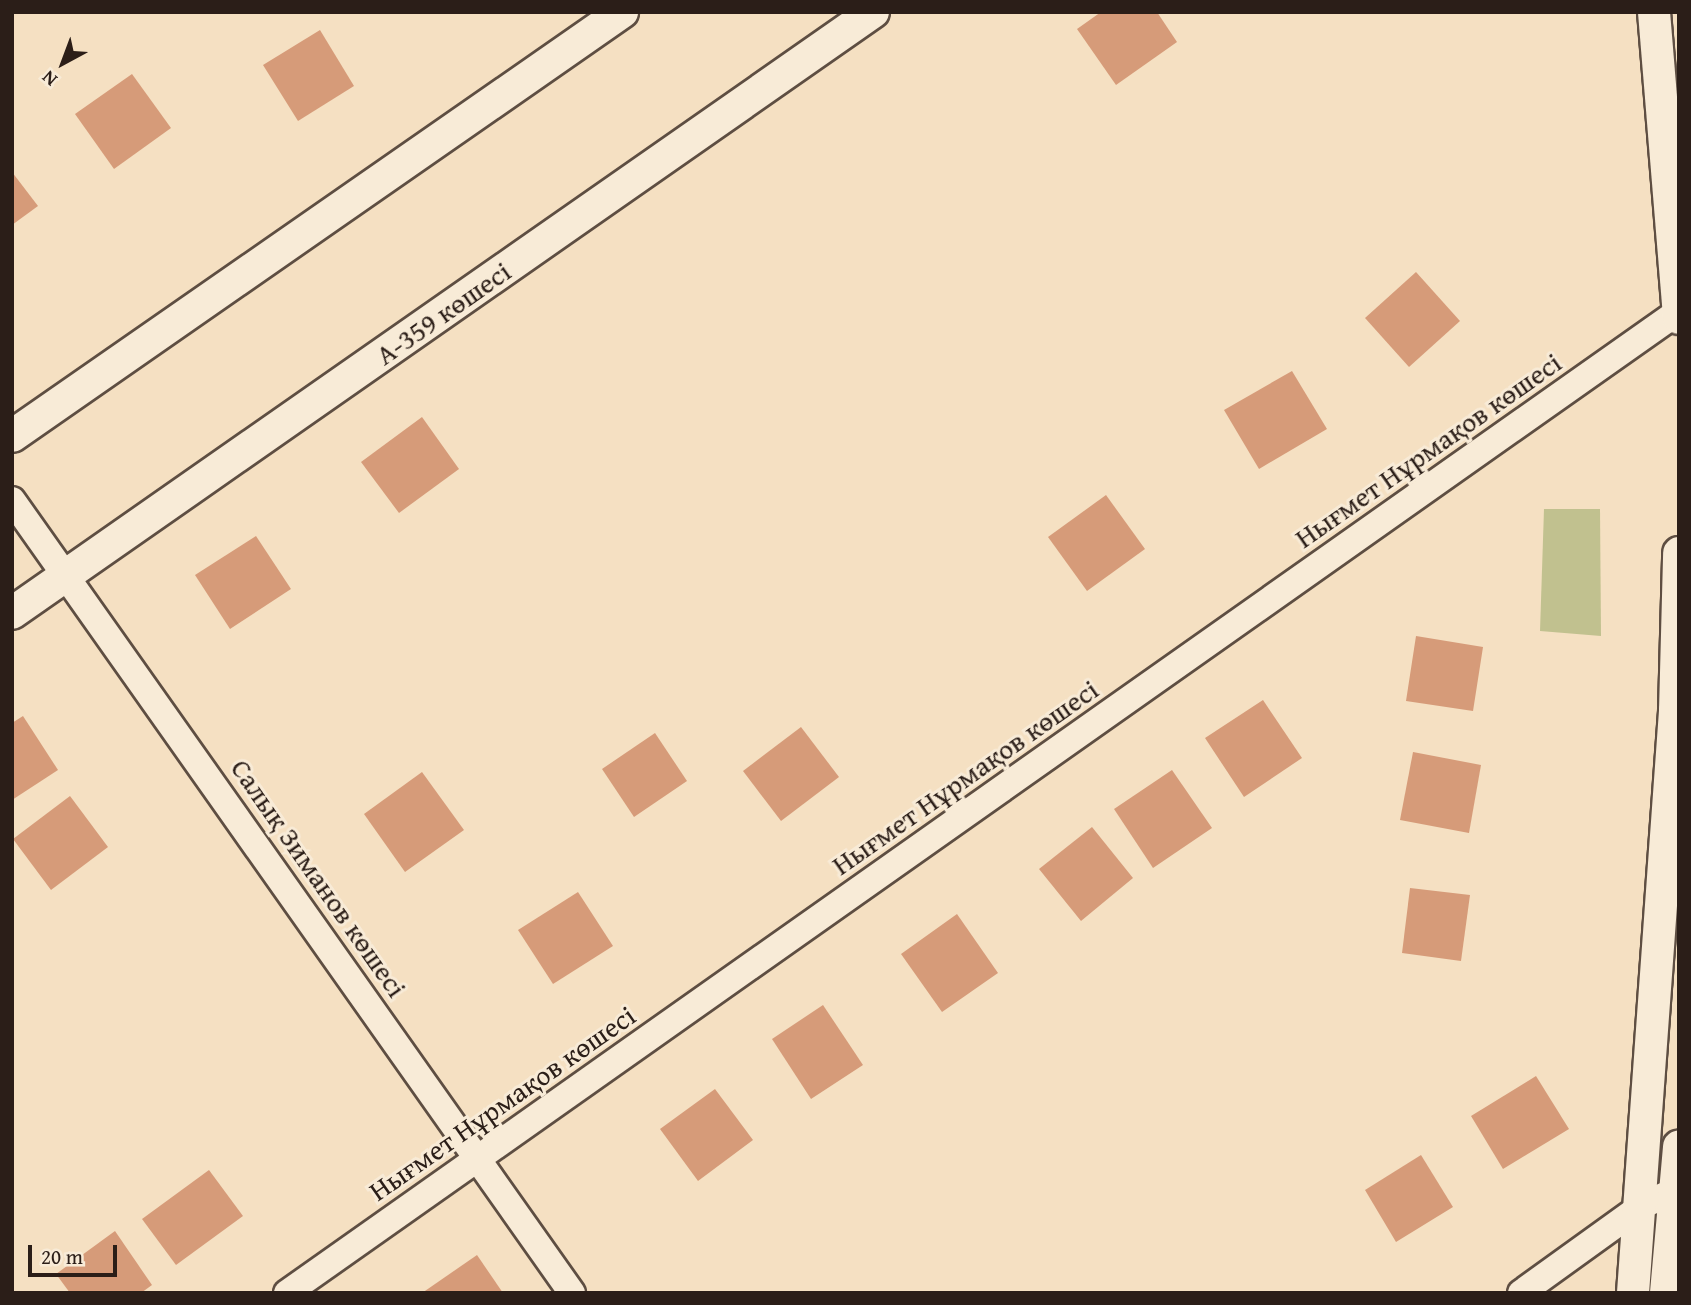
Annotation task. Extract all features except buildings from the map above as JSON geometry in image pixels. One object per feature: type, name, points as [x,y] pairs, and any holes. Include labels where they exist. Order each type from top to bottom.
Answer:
[{"type":"street","points":[[12,436],[622,12]]},
{"type":"street","name":"А-359 көшесі","points":[[12,613],[873,12]]},
{"type":"street","points":[[1654,12],[1679,318]]},
{"type":"street","name":"Нығмет Нұрмақов көшесі","points":[[287,1293],[1679,311]]},
{"type":"street","name":"Салық Зиманов көшесі","points":[[12,500],[69,574],[572,1293]]},
{"type":"street","points":[[1633,1293],[1643,1205],[1675,711],[1679,553]]},
{"type":"street","points":[[1666,1293],[1679,1147]]},
{"type":"street","points":[[1521,1293],[1643,1205],[1675,1191]]},
{"type":"green space","points":[[1544,509],[1600,509],[1601,636],[1540,631]]}]
